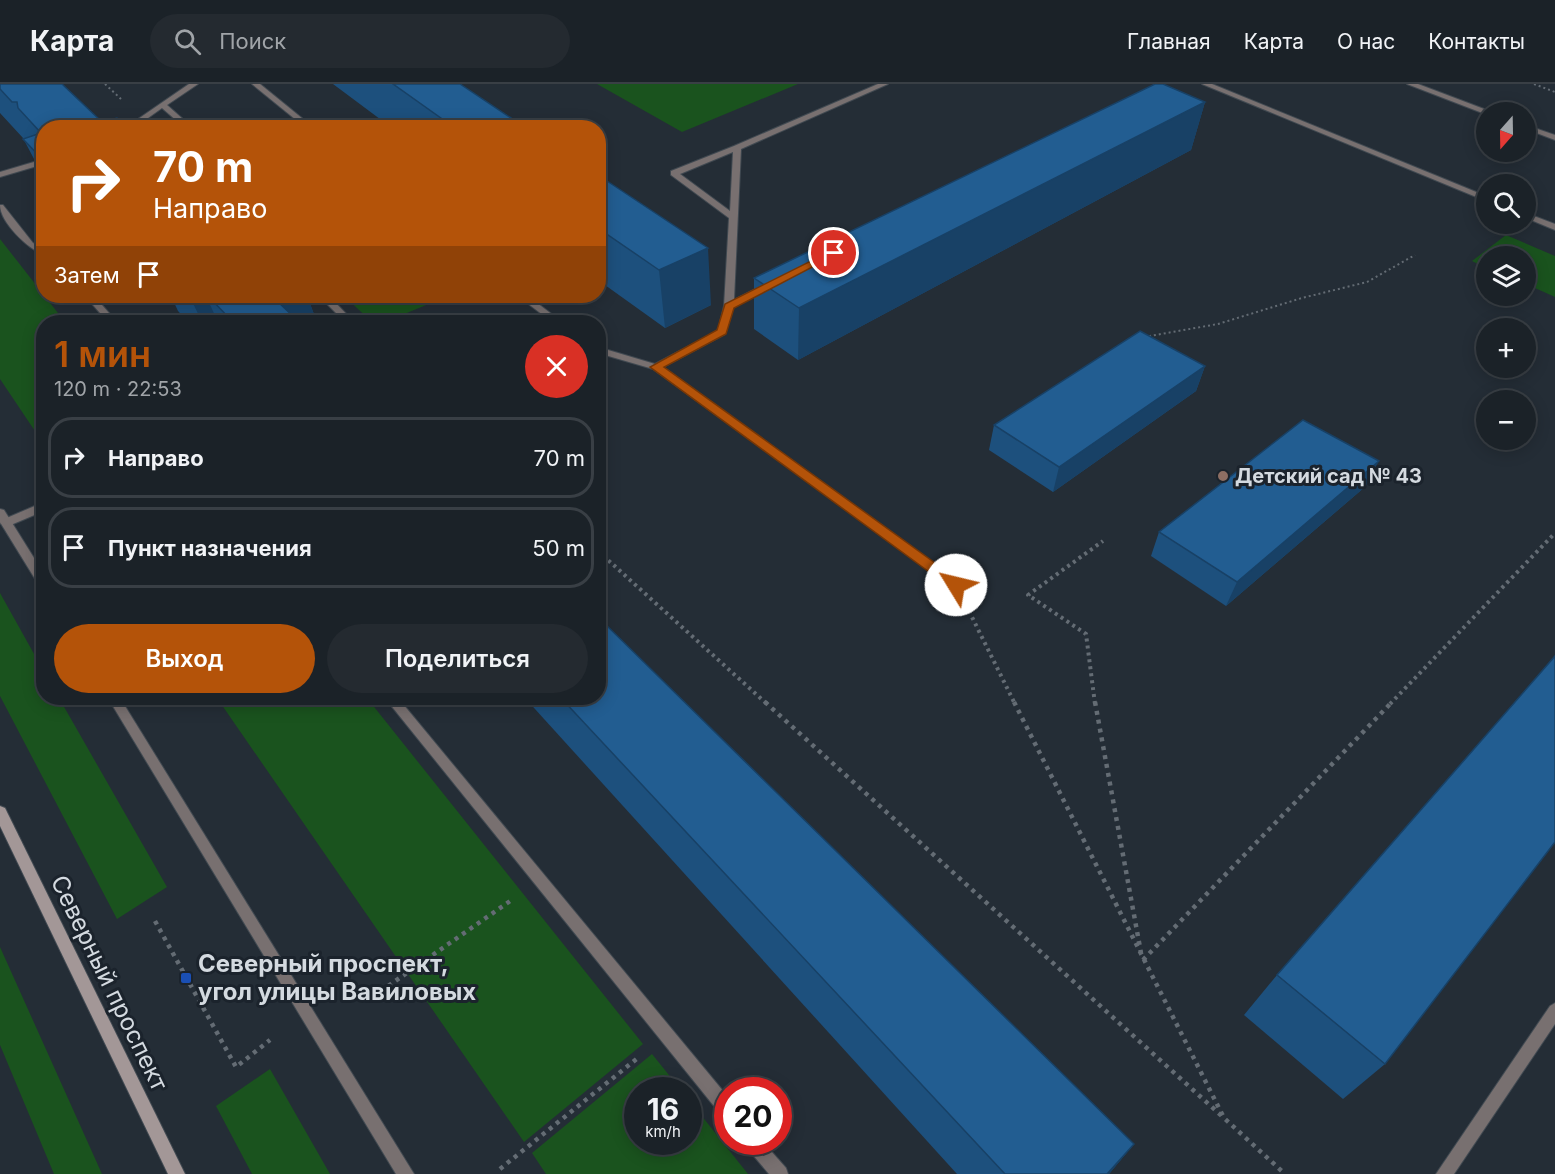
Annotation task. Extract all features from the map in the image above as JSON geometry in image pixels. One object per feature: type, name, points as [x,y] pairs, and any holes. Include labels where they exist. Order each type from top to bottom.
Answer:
[{"type":"main road","name":"Северный проспект","points":[[0,812],[177,1174]]},
{"type":"street","points":[[141,120],[194,84]]},
{"type":"street","points":[[256,84],[301,120]]},
{"type":"street","points":[[733,217],[674,173],[884,84]]},
{"type":"street","points":[[1206,84],[1476,195]]},
{"type":"street","points":[[1411,84],[1476,108]]},
{"type":"street","points":[[164,106],[181,120]]},
{"type":"street","points":[[1536,131],[1555,138]]},
{"type":"street","points":[[656,367],[722,332],[729,306],[737,148]]},
{"type":"street","points":[[0,175],[36,164]]},
{"type":"street","points":[[0,207],[30,245],[36,248]]},
{"type":"street","points":[[1536,219],[1555,227]]},
{"type":"street","points":[[729,306],[782,280]]},
{"type":"street","points":[[96,303],[107,315]]},
{"type":"street","points":[[331,303],[343,315]]},
{"type":"street","points":[[532,303],[548,315]]},
{"type":"street","points":[[606,352],[656,367],[956,585]]},
{"type":"street","points":[[36,508],[3,518],[36,571]]},
{"type":"street","points":[[118,705],[405,1174]]},
{"type":"street","points":[[396,705],[714,1093]]},
{"type":"street","points":[[1444,1174],[1555,1011]]},
{"type":"street","points":[[764,1155],[780,1174]]},
{"type":"path","points":[[1534,84],[1555,92]]},
{"type":"path","points":[[1138,338],[1218,324],[1302,298],[1367,282],[1414,255]]},
{"type":"path","points":[[1143,960],[1555,532]]},
{"type":"path","points":[[1103,541],[1028,595],[1086,634],[1091,681],[1143,960]]},
{"type":"path","points":[[606,557],[1285,1174]]},
{"type":"path","points":[[956,585],[1224,1118]]},
{"type":"path","points":[[381,991],[540,880]]},
{"type":"path","points":[[155,921],[236,1066],[270,1040]]},
{"type":"path","points":[[500,1169],[666,1035]]},
{"type":"green space","points":[[597,84],[798,84],[682,132]]},
{"type":"green space","points":[[1506,235],[1532,246],[1492,246]]},
{"type":"green space","points":[[0,239],[36,285],[36,303],[50,303],[60,315],[36,315],[36,433],[0,379]]},
{"type":"green space","points":[[1536,248],[1555,256],[1555,297],[1536,288]]},
{"type":"green space","points":[[352,303],[431,303],[402,315],[364,315]]},
{"type":"green space","points":[[0,593],[36,657],[36,705],[63,705],[167,887],[117,919],[0,696]]},
{"type":"green space","points":[[222,705],[373,705],[643,1044],[524,1142]]},
{"type":"green space","points":[[0,947],[102,1174],[54,1174],[0,1045]]},
{"type":"green space","points":[[652,1054],[671,1077],[624,1077]]},
{"type":"green space","points":[[270,1069],[330,1174],[252,1174],[216,1106]]},
{"type":"green space","points":[[624,1077],[624,1155],[702,1155],[702,1116],[714,1131],[714,1155],[733,1155],[748,1174],[546,1174],[532,1153]]},
{"type":"building","points":[[0,84],[62,84],[100,120],[36,120],[36,128],[18,108],[17,102],[12,102],[0,89]]},
{"type":"building","points":[[393,84],[460,84],[514,120],[444,120]]},
{"type":"building","points":[[1155,84],[1163,84],[1205,102],[799,308],[754,278]]},
{"type":"building","points":[[36,135],[36,153],[23,139]]},
{"type":"building","points":[[606,180],[708,248],[659,270],[606,234]]},
{"type":"building","points":[[215,303],[279,303],[292,315],[226,315]]},
{"type":"building","points":[[1140,331],[1205,366],[1059,467],[994,425]]},
{"type":"building","points":[[1303,420],[1379,461],[1237,582],[1159,532]]},
{"type":"building","points":[[606,625],[1134,1144],[1107,1174],[1005,1174],[568,705],[606,705]]},
{"type":"building","points":[[1555,656],[1555,842],[1385,1064],[1277,975]]},
{"type":"place","name":"Детский сад № 43","points":[[1223,476]]},
{"type":"place","name":"Северный проспект, угол улицы Вавиловых","points":[[186,978]]},
{"type":"route","points":[[834,253],[729,306],[722,332],[656,367],[956,585]]}]
